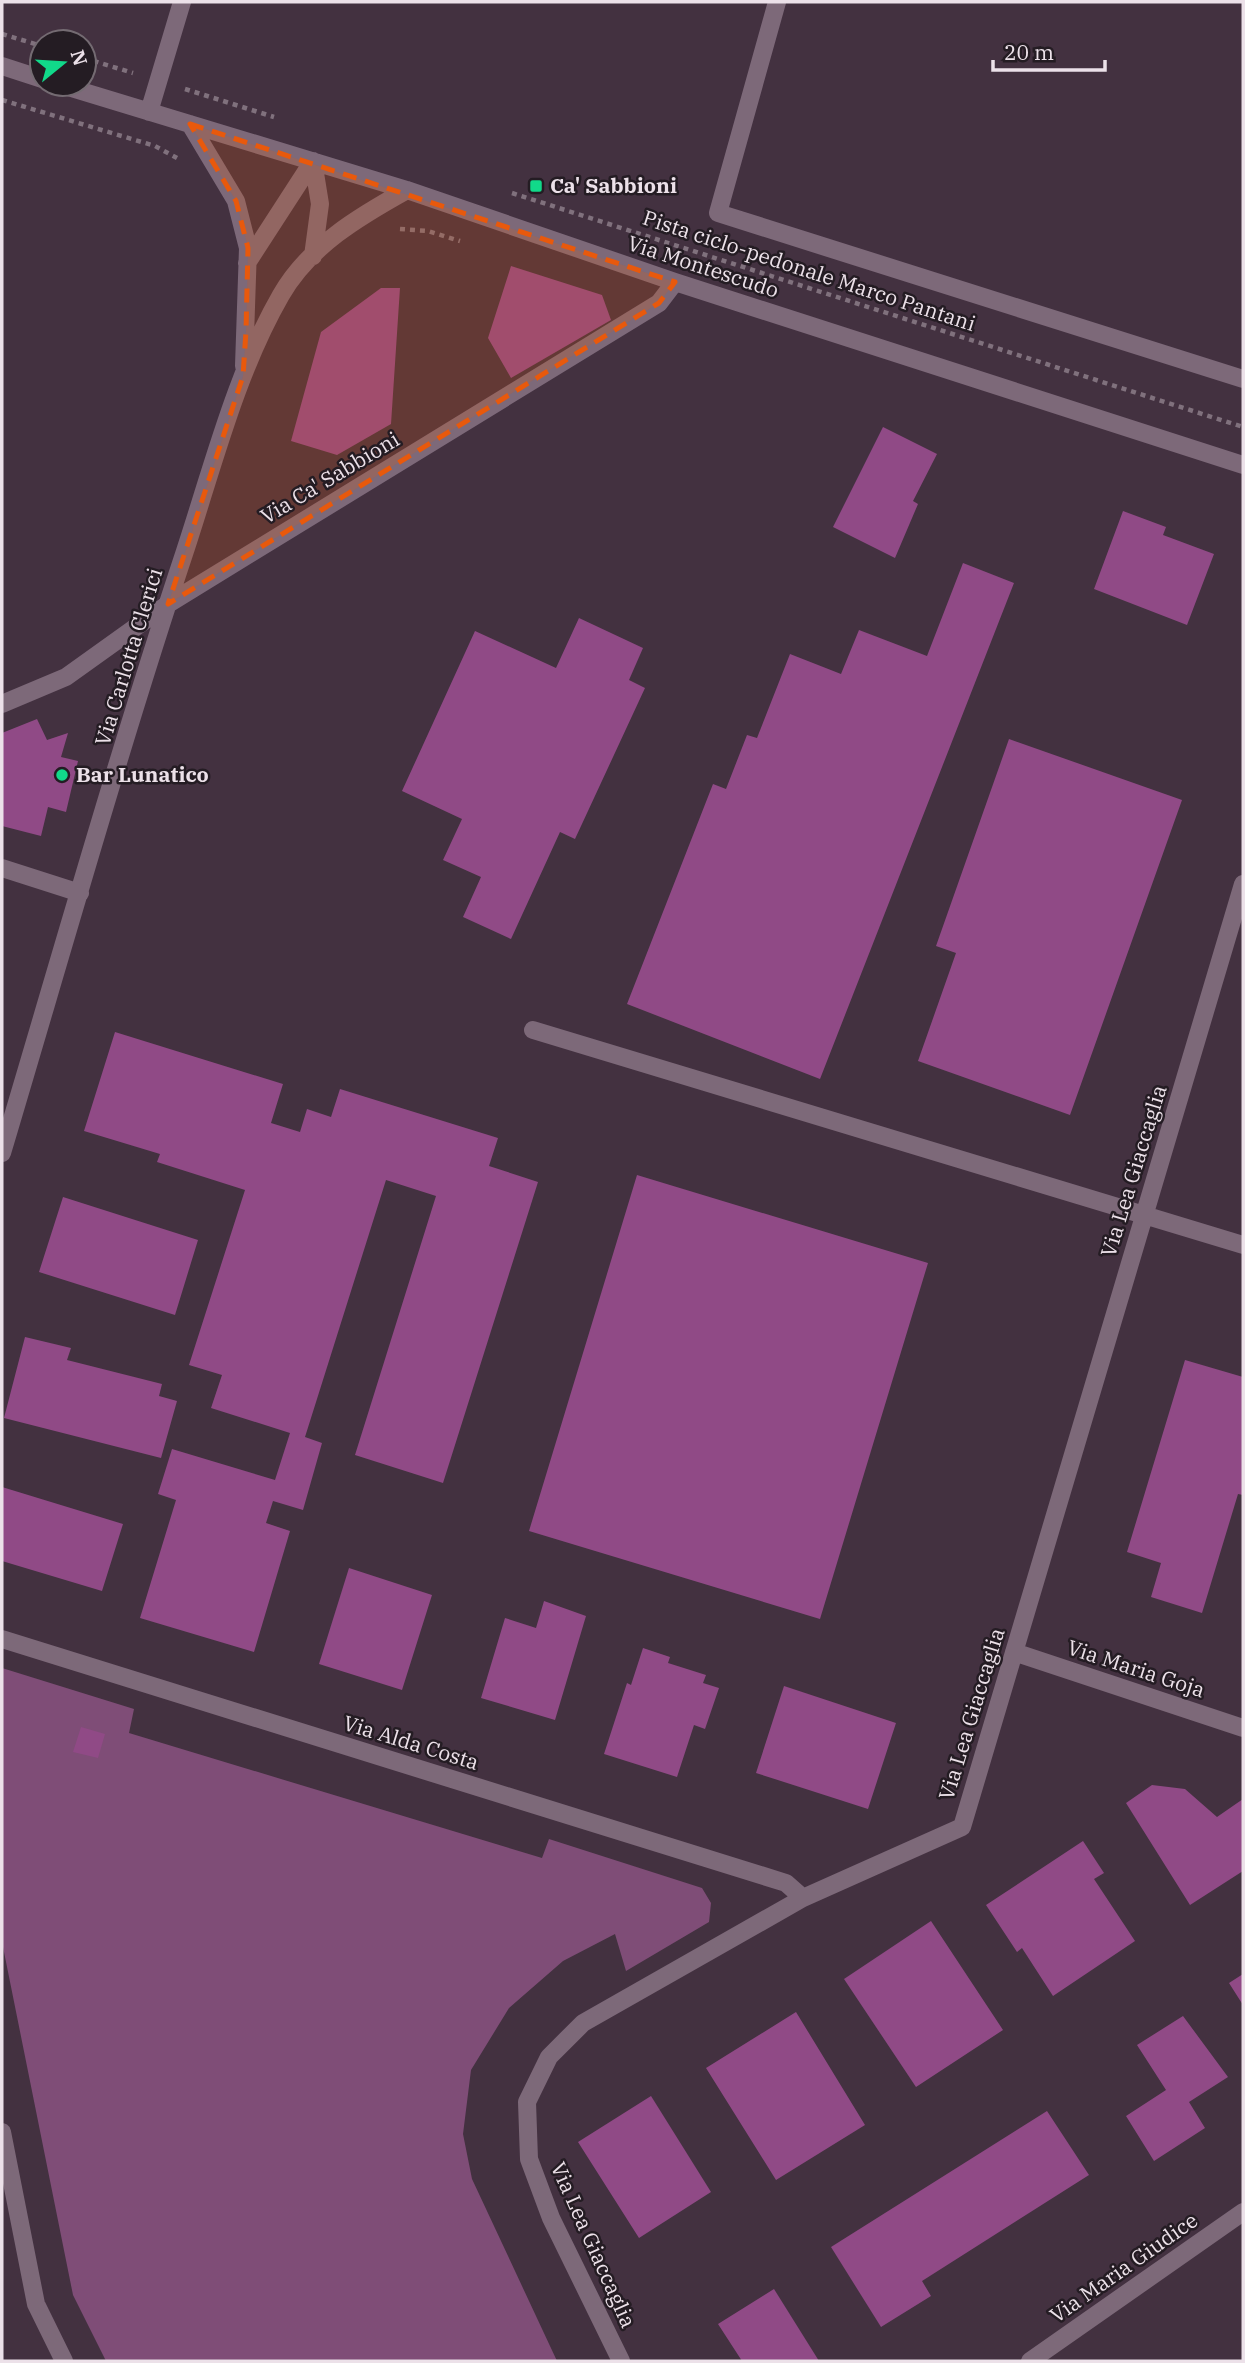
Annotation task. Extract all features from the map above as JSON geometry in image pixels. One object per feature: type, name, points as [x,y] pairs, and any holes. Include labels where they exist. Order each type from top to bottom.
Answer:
[{"type":"street","points":[[149,112],[182,2]]},
{"type":"street","points":[[778,2],[718,213],[1243,379]]},
{"type":"street","points":[[2,66],[28,74]]},
{"type":"street","name":"Via Montescudo","points":[[98,96],[407,190],[674,282],[1243,465]]},
{"type":"street","name":"Via Carlotta Clerici","points":[[190,124],[236,201],[248,248],[243,376]]},
{"type":"street","points":[[313,161],[320,204],[313,256]]},
{"type":"street","points":[[247,263],[313,161]]},
{"type":"street","name":"Via Carlotta Clerici","points":[[2,1153],[168,604],[243,376],[281,293],[313,256],[363,215],[407,190]]},
{"type":"street","name":"Via Ca' Sabbioni","points":[[2,704],[65,677],[168,604],[659,303],[674,282]]},
{"type":"street","points":[[2,868],[80,893]]},
{"type":"street","name":"Via Lea Giaccaglia","points":[[621,2361],[551,2218],[529,2159],[527,2102],[549,2057],[583,2023],[803,1898],[962,1826],[1243,884]]},
{"type":"street","points":[[533,1030],[1243,1245]]},
{"type":"street","name":"Via Alda Costa","points":[[2,1639],[786,1883],[803,1898]]},
{"type":"street","name":"Via Maria Goja","points":[[1014,1652],[1243,1727]]},
{"type":"street","points":[[2,2132],[36,2304],[64,2361]]},
{"type":"street","name":"Via Maria Giudice","points":[[1030,2361],[1243,2212]]},
{"type":"path","points":[[98,62],[278,118]]},
{"type":"path","points":[[2,100],[155,146],[187,164]]},
{"type":"path","name":"Pista ciclo-pedonale Marco Pantani","points":[[503,190],[1243,427]]},
{"type":"path","points":[[392,230],[428,231],[468,243]]},
{"type":"highlighted area","points":[[190,124],[675,282],[659,303],[168,604],[243,376],[246,331],[248,248],[236,201]]},
{"type":"shaded area","points":[[2,1668],[134,1709],[129,1733],[542,1858],[549,1839],[702,1888],[711,1903],[709,1922],[626,1971],[615,1934],[563,1961],[509,2008],[471,2070],[463,2134],[472,2179],[557,2361],[106,2361],[73,2295],[2,1942]]},
{"type":"building","points":[[511,266],[602,295],[611,320],[511,378],[488,338]]},
{"type":"building","points":[[381,288],[400,288],[391,424],[337,455],[291,441],[321,332]]},
{"type":"building","points":[[883,427],[937,454],[913,501],[918,504],[895,558],[833,527]]},
{"type":"building","points":[[1123,511],[1166,527],[1163,535],[1214,554],[1187,625],[1094,589]]},
{"type":"building","points":[[963,563],[1014,583],[820,1079],[627,1004],[713,784],[726,789],[747,735],[757,738],[790,654],[841,674],[859,630],[927,656]]},
{"type":"building","points":[[579,618],[643,648],[629,680],[645,688],[575,839],[560,832],[511,939],[463,917],[481,877],[443,860],[462,819],[402,791],[475,631],[556,668]]},
{"type":"building","points":[[37,719],[47,740],[68,733],[61,757],[78,761],[66,812],[48,807],[41,836],[2,826],[2,733]]},
{"type":"building","points":[[1009,739],[1182,800],[1070,1115],[918,1061],[956,953],[936,946]]},
{"type":"building","points":[[115,1032],[283,1084],[271,1123],[300,1132],[307,1109],[331,1117],[340,1089],[498,1138],[489,1166],[538,1182],[443,1483],[355,1455],[436,1196],[386,1180],[305,1437],[322,1443],[303,1510],[273,1501],[266,1523],[290,1531],[254,1652],[140,1618],[176,1500],[158,1494],[172,1449],[275,1480],[290,1433],[211,1408],[222,1375],[189,1365],[245,1190],[157,1162],[160,1154],[84,1131]]},
{"type":"building","points":[[637,1175],[928,1263],[820,1619],[529,1531]]},
{"type":"building","points":[[63,1197],[198,1240],[175,1315],[39,1272]]},
{"type":"building","points":[[25,1337],[71,1348],[67,1360],[162,1384],[159,1396],[177,1401],[161,1458],[4,1418]]},
{"type":"building","points":[[1185,1360],[1243,1377],[1243,1495],[1238,1494],[1202,1613],[1151,1597],[1161,1563],[1127,1552]]},
{"type":"building","points":[[2,1487],[123,1524],[102,1591],[2,1561]]},
{"type":"building","points":[[349,1568],[432,1595],[402,1690],[319,1664]]},
{"type":"building","points":[[544,1601],[586,1616],[555,1720],[481,1698],[505,1618],[536,1628]]},
{"type":"building","points":[[643,1648],[670,1657],[668,1663],[706,1675],[703,1683],[719,1688],[705,1729],[694,1725],[677,1777],[604,1754],[627,1683],[631,1685]]},
{"type":"building","points":[[784,1686],[896,1723],[868,1809],[756,1773]]},
{"type":"building","points":[[81,1727],[105,1734],[98,1758],[73,1752]]},
{"type":"building","points":[[1152,1785],[1185,1789],[1217,1817],[1243,1799],[1243,1871],[1190,1905],[1126,1803]]},
{"type":"building","points":[[1083,1841],[1104,1873],[1094,1879],[1135,1941],[1053,1996],[1022,1948],[1017,1952],[986,1905]]},
{"type":"building","points":[[931,1921],[1003,2030],[916,2087],[844,1979]]},
{"type":"building","points":[[1243,1974],[1243,2005],[1229,1983]]},
{"type":"building","points":[[796,2012],[865,2125],[776,2180],[706,2068]]},
{"type":"building","points":[[1183,2016],[1228,2077],[1189,2102],[1205,2128],[1154,2161],[1126,2116],[1166,2090],[1137,2045]]},
{"type":"building","points":[[651,2096],[711,2192],[639,2238],[578,2142]]},
{"type":"building","points":[[1047,2111],[1089,2175],[922,2281],[931,2296],[881,2327],[831,2247]]},
{"type":"building","points":[[774,2289],[819,2361],[742,2361],[718,2324]]},
{"type":"place","name":"Ca' Sabbioni","points":[[536,186]]},
{"type":"place","name":"Bar Lunatico","points":[[62,775]]}]
